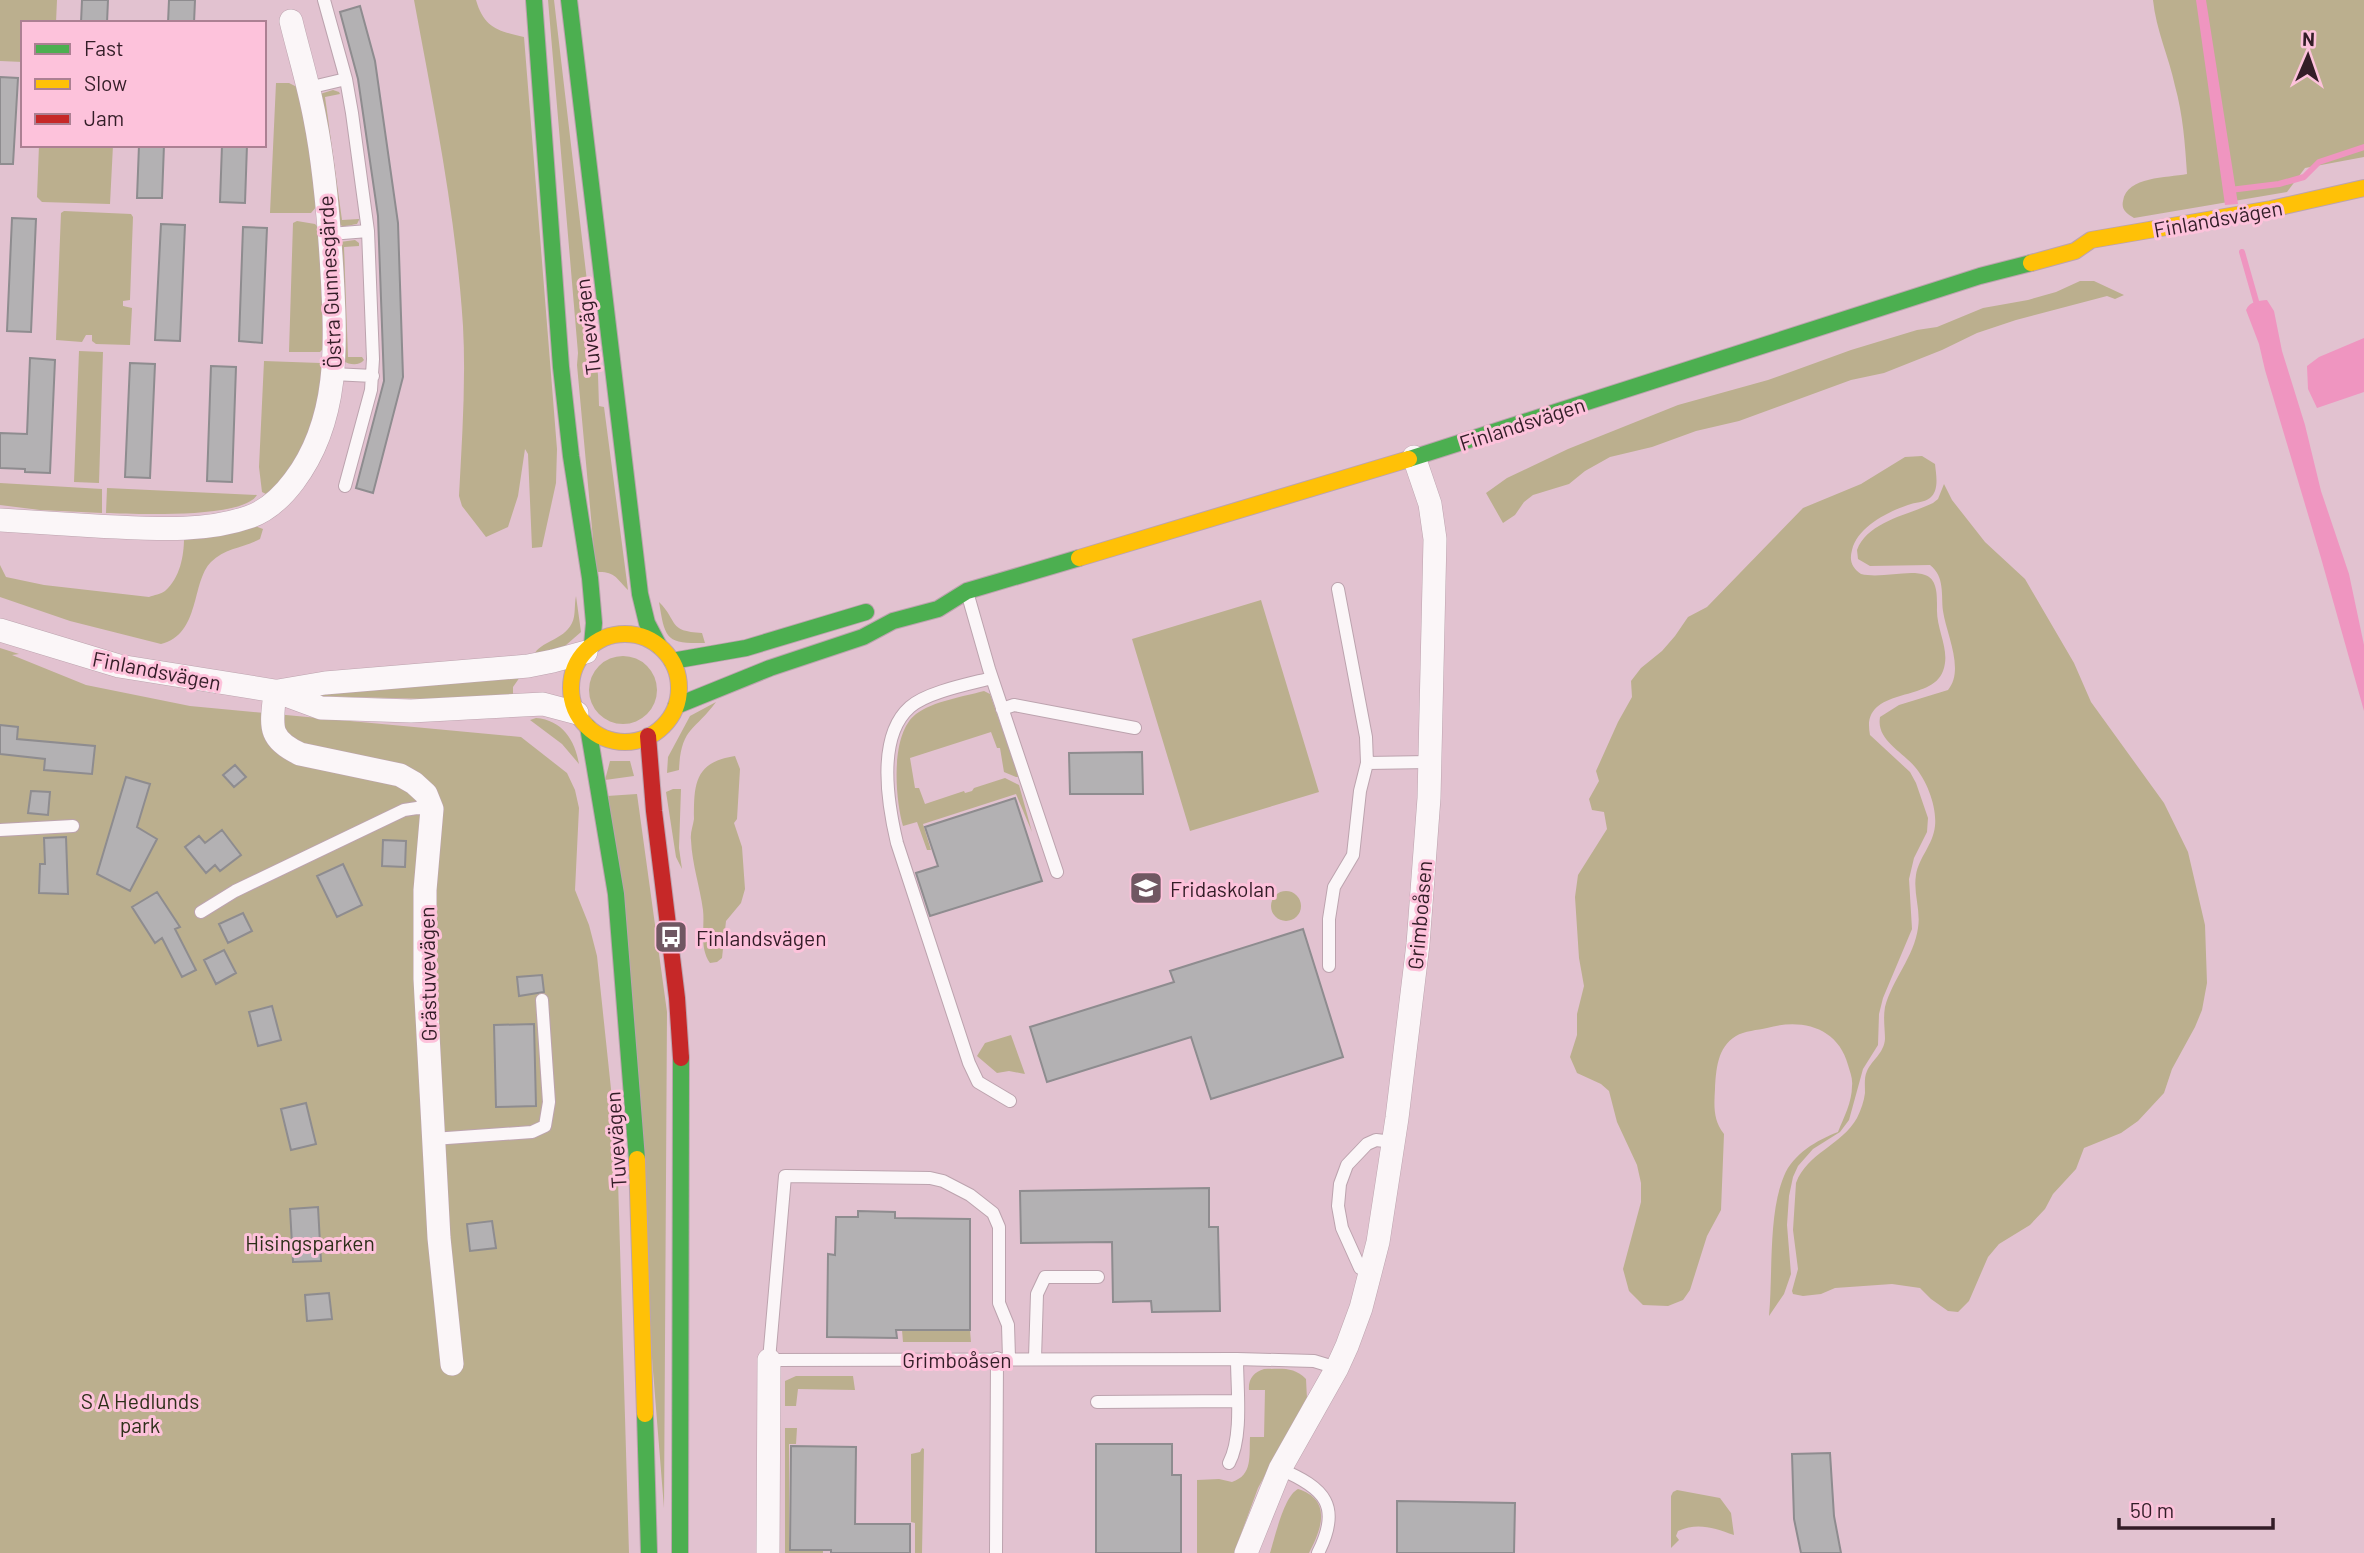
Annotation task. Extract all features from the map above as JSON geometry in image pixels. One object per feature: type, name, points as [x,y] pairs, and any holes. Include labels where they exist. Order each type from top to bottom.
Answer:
[{"type":"main road","name":"Tuvevägen","points":[[534,0],[561,367],[594,623],[589,648],[574,670],[571,692],[582,720],[616,894],[633,1086],[640,1205],[649,1553]]},
{"type":"main road","name":"Tuvevägen","points":[[569,0],[640,594],[647,623],[659,646],[671,661],[679,685],[676,706]]},
{"type":"main road","name":"Finlandsvägen","points":[[932,592],[967,591],[1413,457],[1980,276],[2075,251],[2091,240],[2271,209],[2364,188]]},
{"type":"main road","name":"Finlandsvägen","points":[[2075,251],[2094,254],[2176,241],[2364,203]]},
{"type":"main road","name":"Finlandsvägen","points":[[676,706],[769,668],[863,637],[893,621],[939,609],[967,591]]},
{"type":"main road","points":[[671,661],[715,656],[788,637],[879,608]]},
{"type":"main road","points":[[589,648],[610,636],[631,635],[659,646]]},
{"type":"main road","points":[[582,720],[601,736],[616,741],[633,741],[648,736],[668,721],[676,706]]},
{"type":"main road","points":[[648,736],[681,1035],[680,1553]]},
{"type":"street","name":"Östra Gunnesgärde","points":[[0,520],[144,528],[204,526],[248,518],[263,511],[275,502],[303,468],[315,447],[331,397],[334,317],[330,234],[316,122],[291,21]]},
{"type":"street","name":"Grimboåsen","points":[[1246,1553],[1269,1490],[1337,1368],[1361,1308],[1378,1242],[1418,944],[1429,762],[1435,538],[1432,512],[1413,457]]},
{"type":"street","name":"Finlandsvägen","points":[[0,630],[119,666],[275,691],[321,708],[411,711],[543,704],[582,720]]},
{"type":"street","name":"Finlandsvägen","points":[[275,691],[325,682],[528,666],[589,648]]},
{"type":"street","points":[[275,691],[272,731],[285,747],[300,754],[400,775],[426,794],[432,809]]},
{"type":"street","name":"Grästuvevägen","points":[[432,809],[425,890],[425,979],[439,1238],[452,1364]]},
{"type":"street","points":[[768,1553],[769,1360]]},
{"type":"lane","points":[[324,0],[352,113],[368,231],[373,376],[345,486]]},
{"type":"lane","points":[[308,88],[345,79]]},
{"type":"lane","points":[[330,234],[368,231]]},
{"type":"lane","points":[[333,374],[373,376]]},
{"type":"lane","points":[[1329,966],[1329,919],[1334,887],[1353,855],[1360,790],[1367,763],[1366,737],[1338,589]]},
{"type":"lane","points":[[967,591],[992,678],[1057,872]]},
{"type":"lane","points":[[992,678],[927,698],[910,707],[900,719],[893,735],[888,757],[887,783],[889,811],[897,844],[970,1063],[978,1082],[1010,1101]]},
{"type":"lane","points":[[1002,709],[1014,705],[1135,727]]},
{"type":"lane","points":[[1367,763],[1429,762]]},
{"type":"lane","points":[[201,912],[235,891],[404,810],[417,807],[432,809]]},
{"type":"lane","points":[[0,830],[73,826]]},
{"type":"lane","points":[[433,1139],[532,1132],[545,1126],[549,1102],[542,1000]]},
{"type":"lane","points":[[1371,1272],[1360,1268],[1342,1228],[1338,1206],[1340,1184],[1347,1165],[1367,1144],[1376,1140],[1393,1142]]},
{"type":"lane","points":[[769,1360],[785,1176],[930,1178],[943,1181],[971,1195],[993,1213],[999,1227],[999,1303],[1008,1325],[1003,1358],[996,1553]]},
{"type":"lane","points":[[1035,1358],[1037,1294],[1045,1277],[1098,1277]]},
{"type":"lane","points":[[1229,1463],[1235,1446],[1237,1359]]},
{"type":"lane","name":"Grimboåsen","points":[[769,1360],[1237,1359],[1314,1361],[1337,1368]]},
{"type":"lane","points":[[1097,1402],[1238,1401]]},
{"type":"lane","points":[[1280,1469],[1308,1483],[1326,1501],[1329,1528],[1318,1553]]},
{"type":"green space","points":[[0,0],[57,0],[56,21],[21,21],[21,62],[0,61]]},
{"type":"green space","points":[[414,0],[476,0],[483,17],[493,27],[524,37],[557,449],[556,483],[542,547],[532,548],[528,454],[525,449],[518,496],[508,527],[486,537],[462,506],[459,496],[464,368],[460,285],[443,162]]},
{"type":"green space","points":[[548,0],[554,0],[598,375],[599,406],[604,407],[628,590],[611,574],[596,572]]},
{"type":"green space","points":[[2153,0],[2364,0],[2364,157],[2305,168],[2287,192],[2134,218],[2129,215],[2124,209],[2123,201],[2132,187],[2149,180],[2187,174],[2180,108]]},
{"type":"green space","points":[[276,83],[289,83],[299,88],[310,143],[317,206],[311,213],[270,213]]},
{"type":"green space","points":[[333,90],[340,94],[325,97],[342,220],[359,219],[357,224],[347,226],[338,224],[320,94]]},
{"type":"green space","points":[[39,147],[113,147],[110,204],[42,202],[37,197]]},
{"type":"green space","points":[[61,213],[131,214],[133,217],[130,300],[123,301],[123,306],[132,308],[130,345],[96,344],[92,341],[92,335],[86,335],[82,342],[56,340]]},
{"type":"green space","points":[[297,221],[315,224],[319,228],[324,348],[320,352],[289,352],[293,223]]},
{"type":"green space","points":[[355,240],[359,246],[344,247],[348,357],[362,357],[364,360],[354,364],[343,361],[340,242]]},
{"type":"green space","points":[[2080,281],[2094,281],[2124,295],[2115,299],[2107,296],[2016,320],[1977,333],[1884,373],[1851,380],[1739,421],[1610,457],[1569,484],[1533,495],[1515,515],[1503,523],[1486,493],[1507,478],[1568,449],[1678,405],[1768,380],[1917,330],[1937,327],[1983,308],[2056,292]]},
{"type":"green space","points":[[79,351],[103,352],[99,483],[74,482]]},
{"type":"green space","points":[[264,361],[320,363],[324,368],[310,435],[290,473],[266,494],[262,492],[259,467]]},
{"type":"green space","points":[[1922,456],[1935,464],[1936,485],[1932,496],[1875,521],[1855,541],[1851,558],[1853,567],[1861,574],[1918,573],[1932,580],[1936,589],[1937,616],[1945,655],[1943,671],[1936,681],[1925,688],[1886,701],[1876,709],[1870,719],[1870,735],[1910,772],[1928,818],[1927,832],[1914,858],[1909,879],[1912,929],[1883,998],[1879,1014],[1878,1045],[1863,1069],[1849,1120],[1840,1132],[1813,1149],[1798,1166],[1793,1177],[1787,1225],[1791,1274],[1784,1294],[1769,1316],[1773,1226],[1784,1176],[1793,1161],[1806,1149],[1838,1132],[1849,1104],[1852,1081],[1843,1052],[1827,1034],[1816,1028],[1780,1025],[1743,1033],[1725,1046],[1719,1060],[1715,1095],[1716,1118],[1724,1134],[1721,1210],[1707,1236],[1690,1290],[1683,1300],[1668,1306],[1643,1305],[1629,1291],[1623,1269],[1641,1202],[1637,1165],[1617,1122],[1609,1091],[1601,1084],[1577,1073],[1570,1057],[1577,1035],[1577,1014],[1584,986],[1579,958],[1575,897],[1578,875],[1607,829],[1604,812],[1592,810],[1589,799],[1599,781],[1596,771],[1632,697],[1631,681],[1641,668],[1662,651],[1688,617],[1707,607],[1803,508],[1861,484],[1905,457]]},
{"type":"green space","points":[[0,483],[102,489],[102,513],[0,505]]},
{"type":"green space","points":[[1944,484],[1952,500],[1985,542],[2025,579],[2074,663],[2091,702],[2164,803],[2188,852],[2205,925],[2207,983],[2202,1010],[2172,1069],[2164,1093],[2138,1121],[2121,1133],[2084,1148],[2076,1169],[2053,1194],[2045,1209],[2030,1225],[1999,1244],[1988,1257],[1969,1301],[1958,1312],[1948,1311],[1920,1288],[1892,1284],[1835,1288],[1821,1294],[1803,1296],[1793,1294],[1792,1291],[1798,1269],[1793,1230],[1796,1183],[1808,1164],[1851,1127],[1860,1112],[1865,1096],[1866,1073],[1884,1044],[1885,1007],[1916,939],[1919,921],[1916,875],[1935,826],[1933,803],[1923,779],[1910,761],[1886,739],[1880,725],[1880,717],[1899,705],[1948,690],[1955,672],[1941,586],[1935,570],[1930,565],[1870,566],[1858,559],[1857,550],[1870,532],[1890,520],[1933,503],[1938,499]]},
{"type":"green space","points":[[107,488],[257,495],[247,503],[210,512],[106,513]]},
{"type":"green space","points":[[255,526],[263,529],[260,539],[228,551],[211,562],[200,582],[194,607],[183,630],[161,644],[70,621],[0,597],[0,565],[6,577],[44,585],[149,597],[165,591],[174,580],[182,559],[184,538]]},
{"type":"green space","points":[[576,596],[581,632],[558,652],[534,655],[537,650],[568,629],[574,617]]},
{"type":"green space","points":[[1261,600],[1319,792],[1190,831],[1132,639]]},
{"type":"green space","points":[[659,602],[678,628],[702,633],[705,643],[682,642],[670,637],[663,624]]},
{"type":"green space","name":"Hisingsparken","points":[[0,648],[86,685],[190,706],[521,737],[567,773],[579,808],[575,890],[589,925],[597,956],[617,1146],[629,1553],[0,1553]]},
{"type":"green space","points":[[616,656],[630,656],[642,661],[652,671],[657,690],[652,709],[642,719],[630,724],[616,724],[604,719],[594,709],[589,697],[589,683],[594,671],[604,661]]},
{"type":"green space","points":[[520,677],[513,687],[513,694],[429,699],[314,696],[314,694]]},
{"type":"green space","points":[[984,691],[990,694],[1019,777],[1004,772],[1000,748],[997,748],[991,732],[910,758],[915,788],[919,788],[925,804],[964,791],[972,791],[1005,778],[1019,785],[1032,832],[1016,794],[923,824],[931,850],[927,850],[917,822],[903,826],[900,814],[897,767],[902,736],[908,723],[923,710],[948,700]]},
{"type":"green space","points":[[716,702],[686,737],[679,770],[667,773],[668,757],[690,716]]},
{"type":"green space","points":[[536,718],[553,723],[566,733],[579,764],[562,744],[530,720]]},
{"type":"green space","points":[[735,756],[740,769],[737,819],[734,823],[742,847],[745,889],[741,903],[726,921],[722,958],[710,963],[705,951],[703,910],[692,849],[696,786],[699,777],[711,764]]},
{"type":"green space","points":[[610,761],[630,761],[634,776],[605,780]]},
{"type":"green space","points":[[681,789],[679,848],[682,869],[676,857],[666,792]]},
{"type":"green space","points":[[637,794],[667,1012],[664,1508],[607,796]]},
{"type":"green space","points":[[1286,891],[1292,892],[1300,900],[1300,912],[1292,920],[1286,921],[1280,920],[1272,912],[1271,906],[1272,900],[1280,892]]},
{"type":"green space","points":[[1011,1035],[1025,1074],[1009,1071],[997,1073],[977,1056],[985,1043]]},
{"type":"green space","points":[[902,1330],[970,1330],[971,1342],[903,1342]]},
{"type":"green space","points":[[1264,1369],[1297,1372],[1306,1379],[1307,1399],[1258,1488],[1234,1553],[1197,1553],[1197,1480],[1219,1479],[1232,1482],[1244,1475],[1249,1458],[1250,1437],[1264,1437],[1265,1390],[1249,1390],[1251,1379]]},
{"type":"green space","points":[[796,1376],[853,1376],[855,1390],[798,1389],[796,1406],[785,1406],[785,1381]]},
{"type":"green space","points":[[785,1428],[797,1428],[796,1444],[789,1444],[789,1551],[823,1553],[785,1553]]},
{"type":"green space","points":[[922,1448],[922,1553],[915,1553],[915,1523],[911,1522],[911,1454],[920,1452]]},
{"type":"green space","points":[[1298,1489],[1316,1500],[1320,1508],[1317,1535],[1309,1553],[1270,1553],[1284,1508]]},
{"type":"green space","points":[[1677,1490],[1720,1498],[1731,1513],[1734,1535],[1699,1526],[1685,1528],[1678,1531],[1676,1536],[1679,1540],[1671,1548],[1671,1496]]},
{"type":"shaded area","points":[[2196,0],[2206,0],[2238,204],[2225,205]]},
{"type":"shaded area","points":[[2267,300],[2274,311],[2282,351],[2305,425],[2321,491],[2349,574],[2364,645],[2364,711],[2259,344],[2246,310],[2252,303]]},
{"type":"shaded area","points":[[2364,338],[2364,392],[2317,408],[2308,389],[2307,366],[2319,357]]},
{"type":"building","points":[[82,0],[108,0],[107,21],[81,21]]},
{"type":"building","points":[[169,0],[195,0],[194,21],[168,21]]},
{"type":"building","points":[[360,6],[375,61],[398,223],[403,377],[373,493],[356,488],[384,381],[378,216],[358,79],[340,12]]},
{"type":"building","points":[[0,77],[18,78],[13,164],[0,164]]},
{"type":"building","points":[[139,147],[164,147],[162,198],[137,198]]},
{"type":"building","points":[[222,147],[247,147],[245,203],[220,202]]},
{"type":"building","points":[[12,218],[36,219],[31,332],[7,331]]},
{"type":"building","points":[[161,224],[185,225],[180,341],[155,340]]},
{"type":"building","points":[[243,227],[267,228],[262,343],[239,341]]},
{"type":"building","points":[[30,358],[55,360],[50,473],[0,468],[0,433],[27,434]]},
{"type":"building","points":[[130,363],[155,364],[150,478],[125,477]]},
{"type":"building","points":[[211,366],[236,367],[232,482],[207,481]]},
{"type":"building","points":[[0,725],[18,727],[17,739],[95,746],[92,774],[44,770],[45,759],[0,754]]},
{"type":"building","points":[[1142,752],[1143,794],[1070,794],[1069,753]]},
{"type":"building","points":[[235,765],[246,777],[234,787],[223,775]]},
{"type":"building","points":[[126,777],[150,784],[137,827],[157,839],[130,891],[97,874]]},
{"type":"building","points":[[31,791],[50,792],[48,815],[28,813]]},
{"type":"building","points":[[1015,798],[1042,881],[930,916],[916,873],[938,866],[925,827]]},
{"type":"building","points":[[222,830],[241,855],[220,871],[215,865],[206,873],[185,847],[199,836],[205,843]]},
{"type":"building","points":[[66,837],[68,894],[39,893],[40,864],[45,864],[44,838]]},
{"type":"building","points":[[383,840],[406,841],[405,867],[382,866]]},
{"type":"building","points":[[343,864],[362,905],[337,917],[317,876]]},
{"type":"building","points":[[157,892],[180,927],[175,929],[196,970],[182,977],[162,938],[155,943],[132,907]]},
{"type":"building","points":[[243,913],[252,931],[228,943],[219,924]]},
{"type":"building","points":[[1303,929],[1343,1057],[1211,1099],[1191,1037],[1047,1082],[1030,1027],[1174,982],[1170,971]]},
{"type":"building","points":[[224,950],[236,973],[216,984],[204,960]]},
{"type":"building","points":[[542,975],[544,992],[519,996],[517,977]]},
{"type":"building","points":[[272,1006],[281,1040],[258,1046],[249,1012]]},
{"type":"building","points":[[534,1024],[536,1106],[496,1107],[494,1025]]},
{"type":"building","points":[[306,1103],[316,1144],[291,1150],[281,1109]]},
{"type":"building","points":[[1209,1188],[1209,1227],[1218,1227],[1220,1311],[1152,1312],[1151,1301],[1113,1302],[1112,1242],[1021,1243],[1020,1191]]},
{"type":"building","points":[[318,1207],[321,1261],[293,1262],[290,1209]]},
{"type":"building","points":[[858,1211],[895,1212],[895,1218],[970,1219],[970,1330],[896,1330],[897,1338],[827,1337],[828,1254],[835,1255],[836,1217],[858,1217]]},
{"type":"building","points":[[492,1221],[496,1248],[470,1251],[467,1224]]},
{"type":"building","points":[[329,1293],[332,1319],[307,1321],[305,1295]]},
{"type":"building","points":[[1096,1444],[1172,1444],[1172,1475],[1181,1475],[1181,1553],[1096,1553]]},
{"type":"building","points":[[791,1446],[856,1447],[855,1524],[910,1524],[910,1553],[790,1550]]},
{"type":"building","points":[[1830,1453],[1834,1516],[1841,1553],[1801,1553],[1794,1519],[1792,1454]]},
{"type":"building","points":[[1397,1501],[1515,1503],[1514,1553],[1397,1553]]},
{"type":"waterway","points":[[2230,190],[2279,184],[2304,177],[2319,162],[2364,147]]},
{"type":"waterway","points":[[2242,252],[2258,308]]},
{"type":"traffic: fast","points":[[534,0],[561,367],[571,456],[590,578],[594,623],[592,645]]},
{"type":"traffic: fast","points":[[569,0],[640,594],[647,623],[659,646]]},
{"type":"traffic: fast","points":[[1409,459],[1980,276],[2031,263]]},
{"type":"traffic: fast","points":[[676,706],[770,668],[863,637],[893,621],[938,609],[967,591],[1079,558]]},
{"type":"traffic: fast","points":[[672,661],[746,648],[866,612]]},
{"type":"traffic: fast","points":[[588,727],[616,894],[637,1159]]},
{"type":"traffic: fast","points":[[680,1553],[681,1058]]},
{"type":"traffic: fast","points":[[645,1414],[649,1553]]},
{"type":"traffic: slow","points":[[2031,263],[2075,251],[2091,240],[2271,209],[2364,188]]},
{"type":"traffic: slow","points":[[1079,558],[1409,459]]},
{"type":"traffic: slow","points":[[625,634],[646,638],[663,650],[675,667],[679,688],[675,709],[663,726],[646,738],[625,742],[604,738],[587,726],[575,709],[571,688],[575,667],[587,650],[604,638],[625,634]]},
{"type":"traffic: slow","points":[[637,1159],[645,1414]]},
{"type":"traffic: jam","points":[[648,736],[654,811],[677,998],[681,1058]]},
{"type":"place","name":"Fridaskolan","points":[[1146,888]]},
{"type":"place","name":"Finlandsvägen","points":[[671,937]]},
{"type":"park label","name":"S A Hedlunds park","points":[[140,1412]]}]
